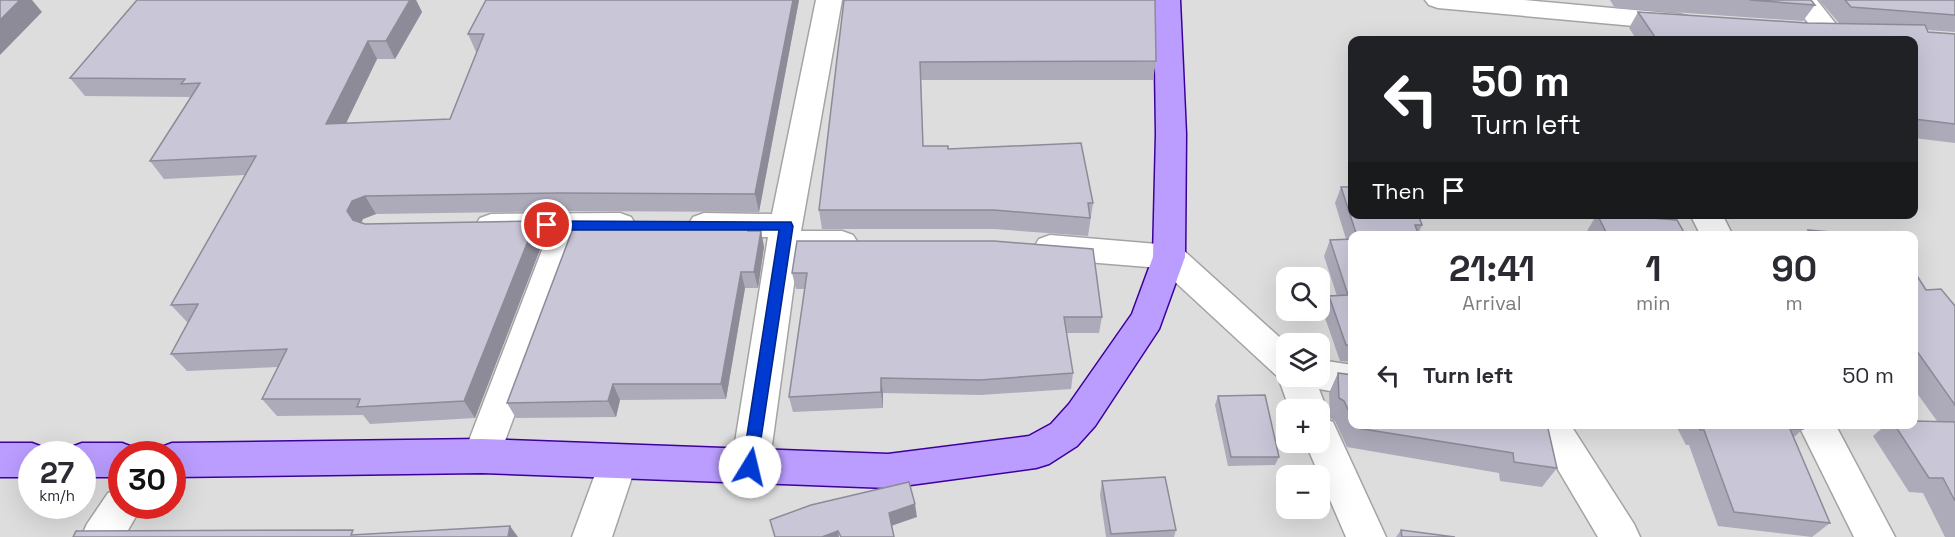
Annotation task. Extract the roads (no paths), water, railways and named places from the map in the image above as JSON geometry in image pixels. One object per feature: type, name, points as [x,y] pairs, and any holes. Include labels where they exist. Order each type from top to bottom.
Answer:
[{"type":"main road","points":[[186,460],[482,456],[888,471],[1036,452],[1064,435],[1082,415],[1147,320],[1169,256],[1171,134],[1167,0]]},
{"type":"main road","points":[[0,460],[18,460]]},
{"type":"street","points":[[750,467],[785,234],[829,0]]},
{"type":"street","points":[[1438,0],[1602,17],[1705,24]]},
{"type":"street","points":[[1796,31],[1842,34],[1803,0]]},
{"type":"street","points":[[1602,17],[1612,36]]},
{"type":"street","points":[[482,456],[568,225]]},
{"type":"street","points":[[466,226],[660,225],[785,234],[866,243]]},
{"type":"street","points":[[1018,245],[1169,256],[1276,356]]},
{"type":"street","points":[[1330,377],[1348,379]]},
{"type":"street","points":[[1552,429],[1620,537]]},
{"type":"street","points":[[1819,429],[1875,537]]},
{"type":"street","points":[[1329,453],[1366,537]]},
{"type":"street","points":[[591,537],[618,462]]},
{"type":"street","points":[[101,537],[113,519]]}]
